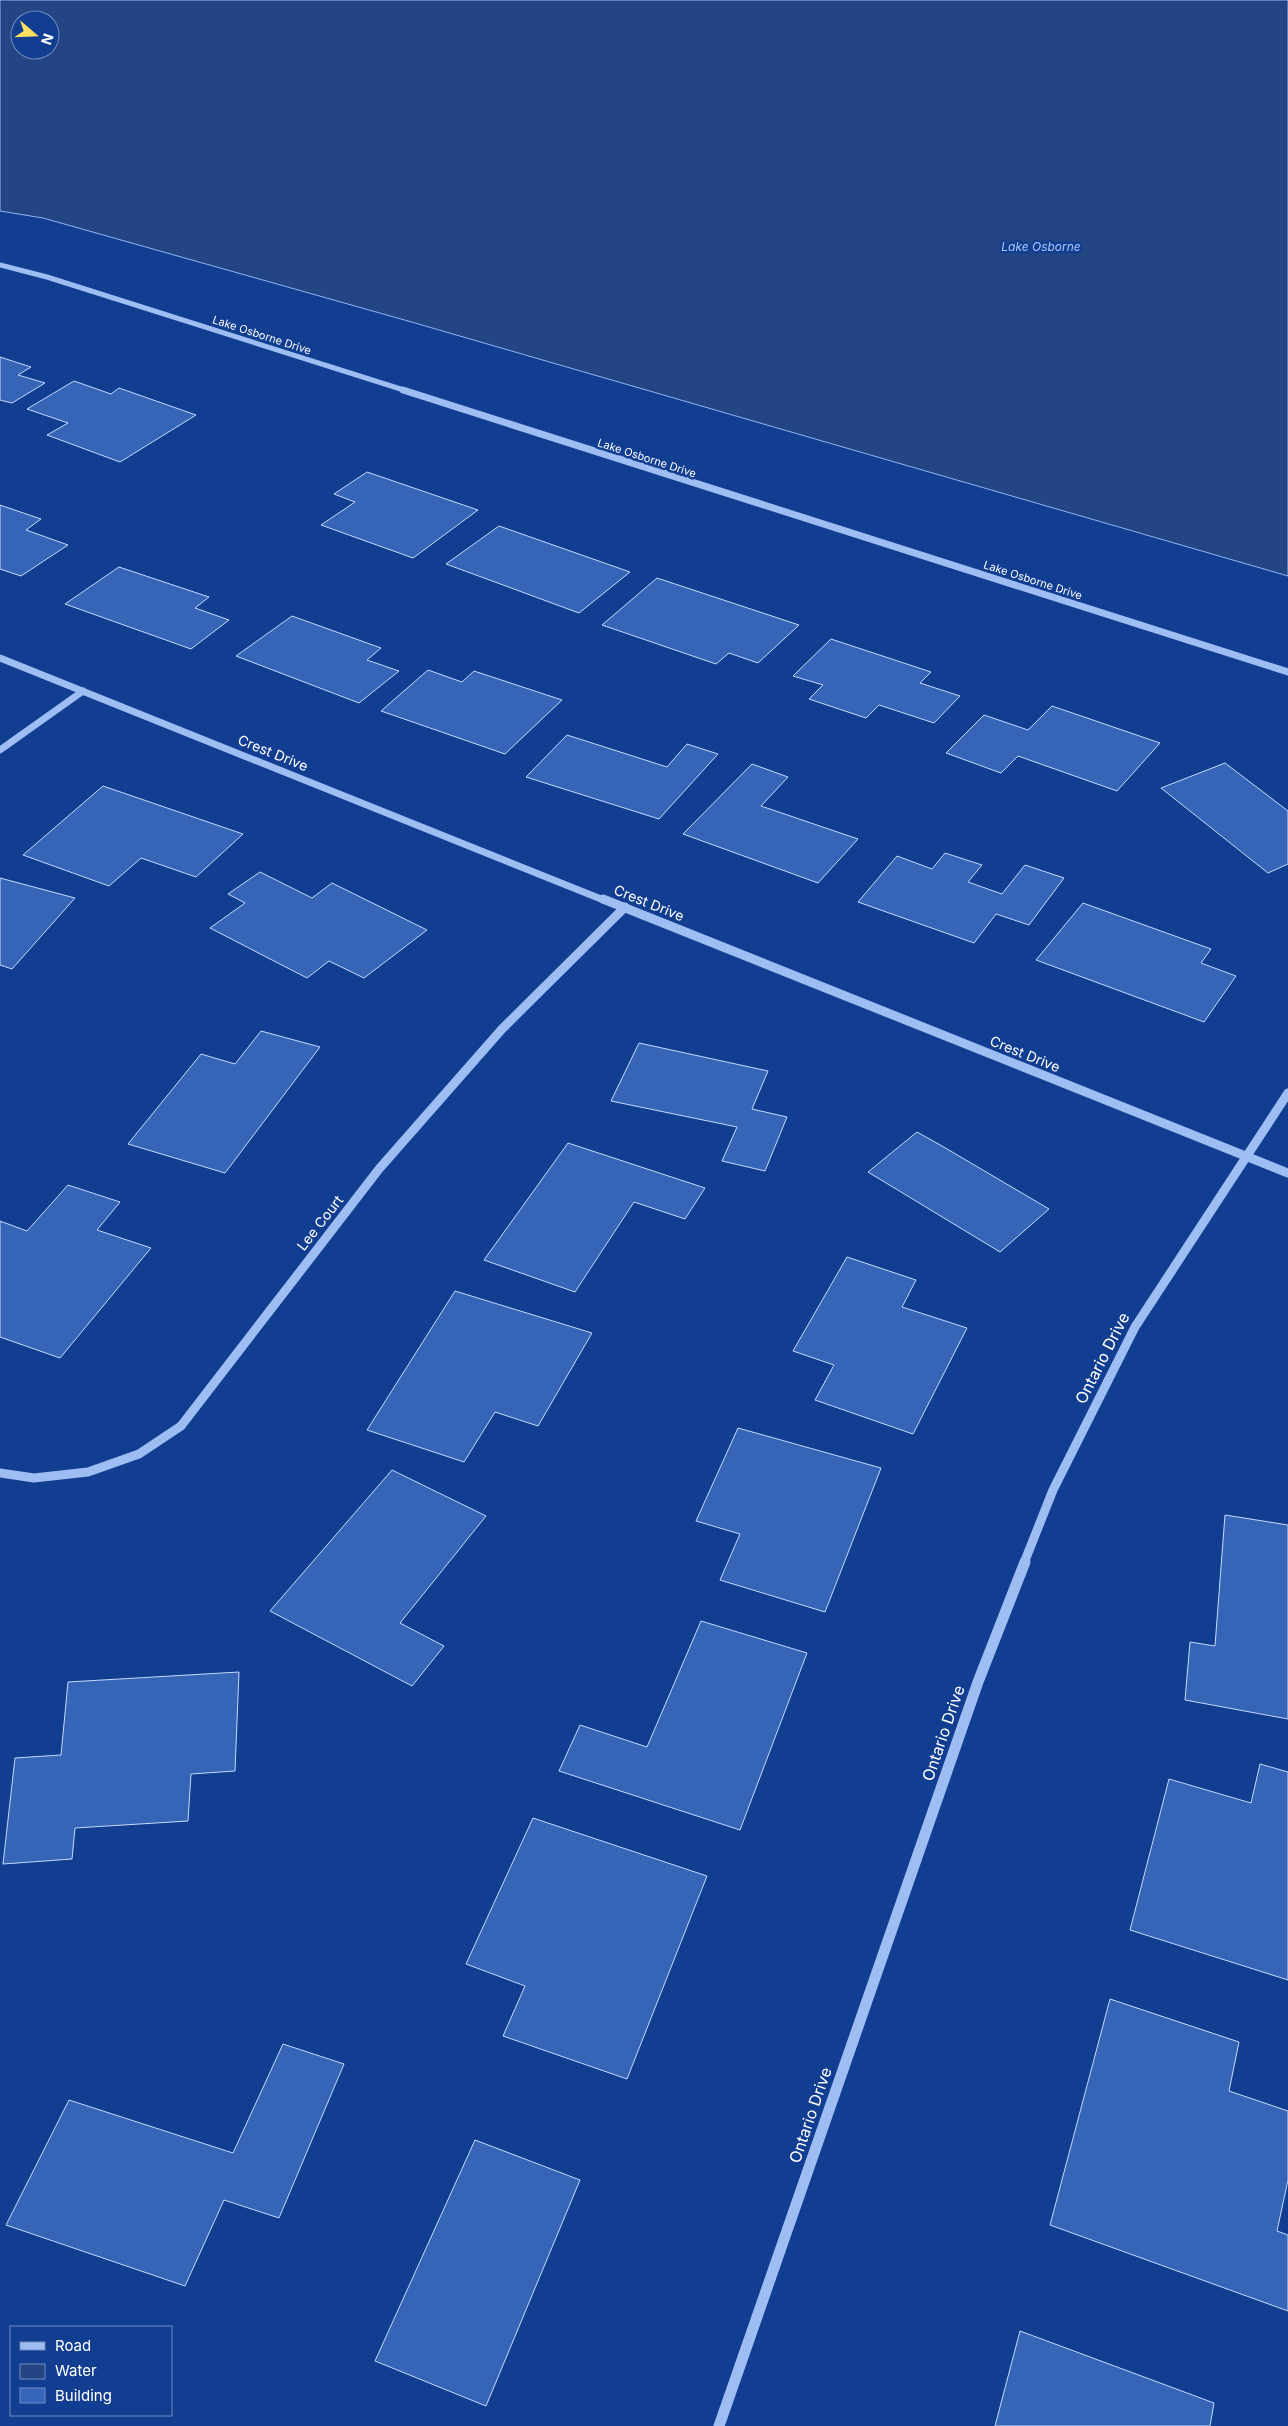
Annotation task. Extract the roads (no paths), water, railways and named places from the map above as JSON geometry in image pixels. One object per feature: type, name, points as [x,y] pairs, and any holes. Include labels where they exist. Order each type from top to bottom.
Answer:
[{"type":"street","name":"Lake Osborne Drive","points":[[0,265],[48,277],[1288,672]]},
{"type":"street","name":"Crest Drive","points":[[0,658],[1288,1173]]},
{"type":"street","points":[[0,750],[82,691]]},
{"type":"street","name":"Lee Court","points":[[0,1473],[34,1478],[88,1472],[139,1454],[181,1426],[384,1162],[502,1029],[626,908]]},
{"type":"street","name":"Ontario Drive","points":[[719,2426],[978,1682],[1053,1490],[1135,1327],[1245,1156],[1288,1093]]},
{"type":"water","name":"Lake Osborne","points":[[0,0],[1288,0],[1288,576],[408,321],[43,218],[0,211]]}]
